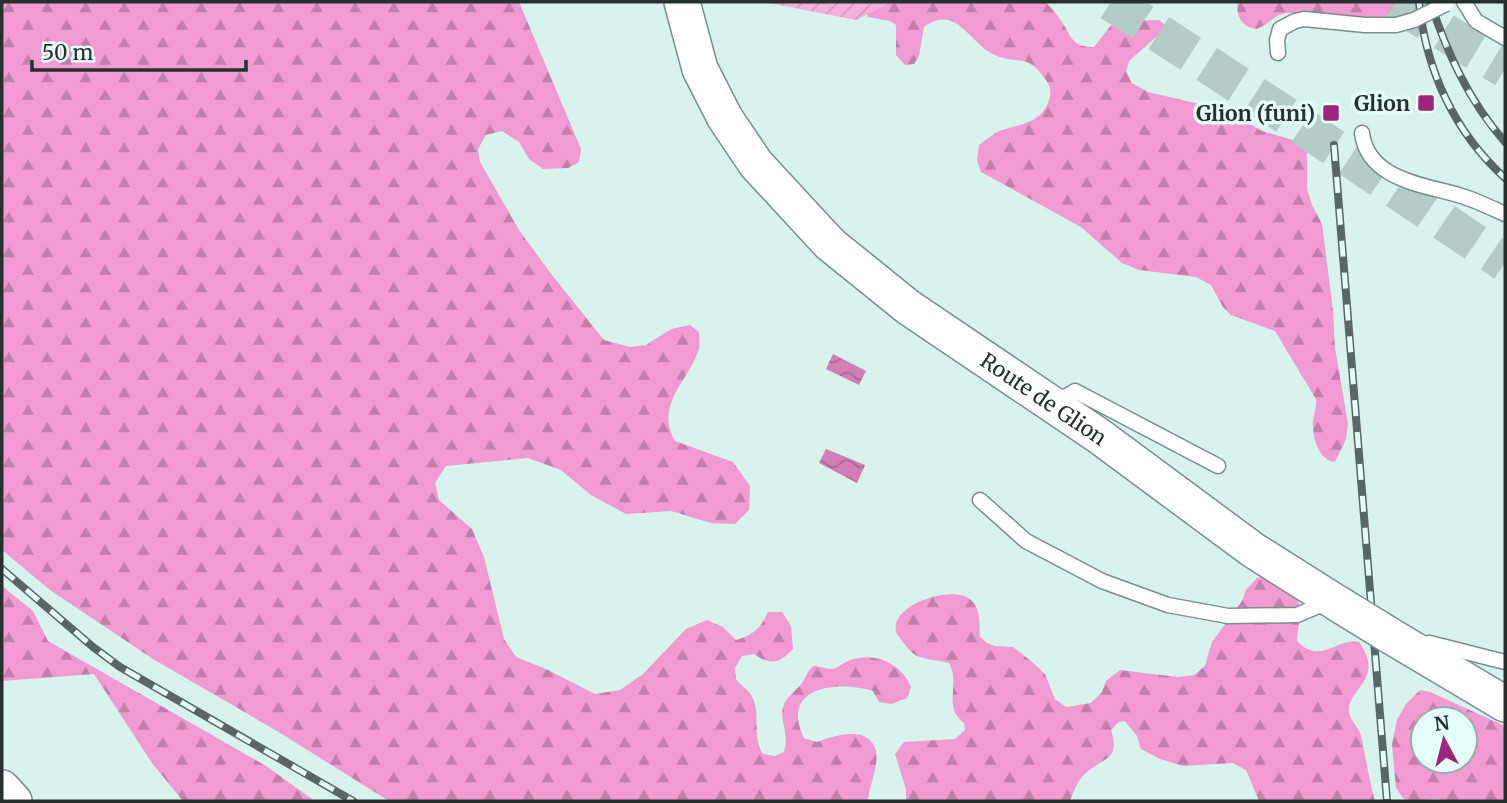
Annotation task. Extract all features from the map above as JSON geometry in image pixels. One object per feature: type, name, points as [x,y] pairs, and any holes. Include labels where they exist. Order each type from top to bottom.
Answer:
[{"type":"street","name":"Route de Glion","points":[[682,2],[700,69],[725,118],[756,164],[830,244],[908,307],[1098,436],[1253,550],[1399,642],[1505,704]]},
{"type":"street","points":[[2,788],[14,801]]},
{"type":"lane","points":[[1464,2],[1476,20],[1505,38]]},
{"type":"lane","points":[[1278,53],[1280,29],[1295,21],[1304,19],[1396,25],[1414,20],[1448,3]]},
{"type":"lane","points":[[1362,133],[1370,154],[1393,174],[1429,189],[1464,197],[1505,214]]},
{"type":"lane","points":[[1052,405],[1075,391],[1218,466]]},
{"type":"lane","points":[[980,500],[1026,541],[1102,581],[1168,605],[1242,616],[1297,615],[1335,602]]},
{"type":"lane","points":[[1399,642],[1430,643],[1505,662]]},
{"type":"green space","points":[[2,2],[519,2],[581,149],[579,162],[568,168],[543,169],[529,159],[519,142],[502,131],[486,135],[478,149],[480,162],[519,230],[604,340],[630,347],[646,345],[671,329],[690,325],[699,332],[699,349],[671,404],[668,416],[670,428],[675,441],[733,462],[750,486],[749,510],[735,524],[711,523],[671,511],[626,514],[591,495],[561,470],[528,458],[446,466],[435,483],[439,500],[472,529],[484,557],[504,639],[516,657],[595,694],[620,690],[643,674],[686,629],[707,620],[723,627],[736,640],[756,630],[768,612],[782,612],[791,626],[793,649],[775,661],[765,660],[754,654],[742,656],[735,668],[736,679],[750,693],[754,702],[759,747],[763,754],[775,756],[784,752],[784,704],[814,666],[832,669],[865,657],[893,665],[911,687],[907,698],[891,704],[879,702],[873,691],[829,688],[816,691],[805,698],[799,708],[798,721],[804,738],[817,742],[850,734],[866,737],[872,743],[876,751],[876,763],[868,801],[389,801],[277,731],[153,659],[50,590],[2,550]]},
{"type":"green space","points":[[873,2],[1045,2],[1075,42],[1088,47],[1094,47],[1111,25],[1121,21],[1159,20],[1165,29],[1129,61],[1126,71],[1132,83],[1148,92],[1208,106],[1240,118],[1262,131],[1303,143],[1307,151],[1307,189],[1322,224],[1335,348],[1348,424],[1346,439],[1335,462],[1324,457],[1317,446],[1313,427],[1316,399],[1275,331],[1231,315],[1223,307],[1211,285],[1196,277],[1139,270],[1122,263],[1081,227],[981,172],[977,160],[979,145],[999,131],[1036,118],[1046,108],[1050,90],[1039,71],[1026,62],[991,53],[953,22],[944,20],[924,27],[919,56],[914,64],[905,65],[896,55],[896,25],[890,21],[868,17],[866,10]]},
{"type":"green space","points":[[1238,2],[1417,2],[1374,30],[1344,14],[1330,23],[1313,27],[1294,14],[1286,13],[1257,29],[1252,28],[1244,24],[1239,16]]},
{"type":"green space","points":[[1270,574],[1290,590],[1298,602],[1300,616],[1297,641],[1314,651],[1343,643],[1359,642],[1366,655],[1369,666],[1367,675],[1350,704],[1349,712],[1361,736],[1375,801],[1259,801],[1246,770],[1233,763],[1183,766],[1160,759],[1141,749],[1137,736],[1125,721],[1119,722],[1111,730],[1114,748],[1111,754],[1083,776],[1070,801],[906,801],[906,789],[895,754],[904,742],[955,739],[965,730],[964,723],[954,710],[953,679],[949,663],[917,656],[896,633],[897,622],[913,605],[925,599],[952,594],[972,601],[978,613],[980,637],[995,646],[1013,647],[1031,661],[1045,674],[1055,699],[1066,707],[1091,703],[1102,692],[1106,681],[1120,670],[1178,677],[1194,675],[1205,666],[1212,642],[1242,601],[1246,590],[1257,578]]},
{"type":"green space","points":[[2,586],[33,611],[48,641],[266,766],[315,801],[183,801],[152,763],[94,674],[2,681]]},
{"type":"green space","points":[[1420,690],[1459,705],[1409,705],[1409,775],[1479,775],[1479,714],[1505,726],[1505,801],[1404,799],[1396,788],[1392,744],[1397,720],[1406,704]]},
{"type":"shaded area","points":[[764,2],[892,2],[856,20]]},
{"type":"water","points":[[833,354],[866,371],[859,385],[826,369]]},
{"type":"water","points":[[826,449],[865,465],[857,483],[819,463]]},
{"type":"tunnel","points":[[1111,2],[1296,122],[1505,263]]},
{"type":"tunnel","points":[[1395,2],[1505,69]]},
{"type":"railway","points":[[1419,2],[1428,52],[1446,98],[1471,141],[1505,178]]},
{"type":"railway","points":[[1430,2],[1460,76],[1480,110],[1505,142]]},
{"type":"railway","points":[[1334,145],[1387,801]]},
{"type":"railway","points":[[2,569],[120,667],[353,801]]},
{"type":"place","name":"Glion","points":[[1426,103]]},
{"type":"place","name":"Glion (funi)","points":[[1331,113]]}]
